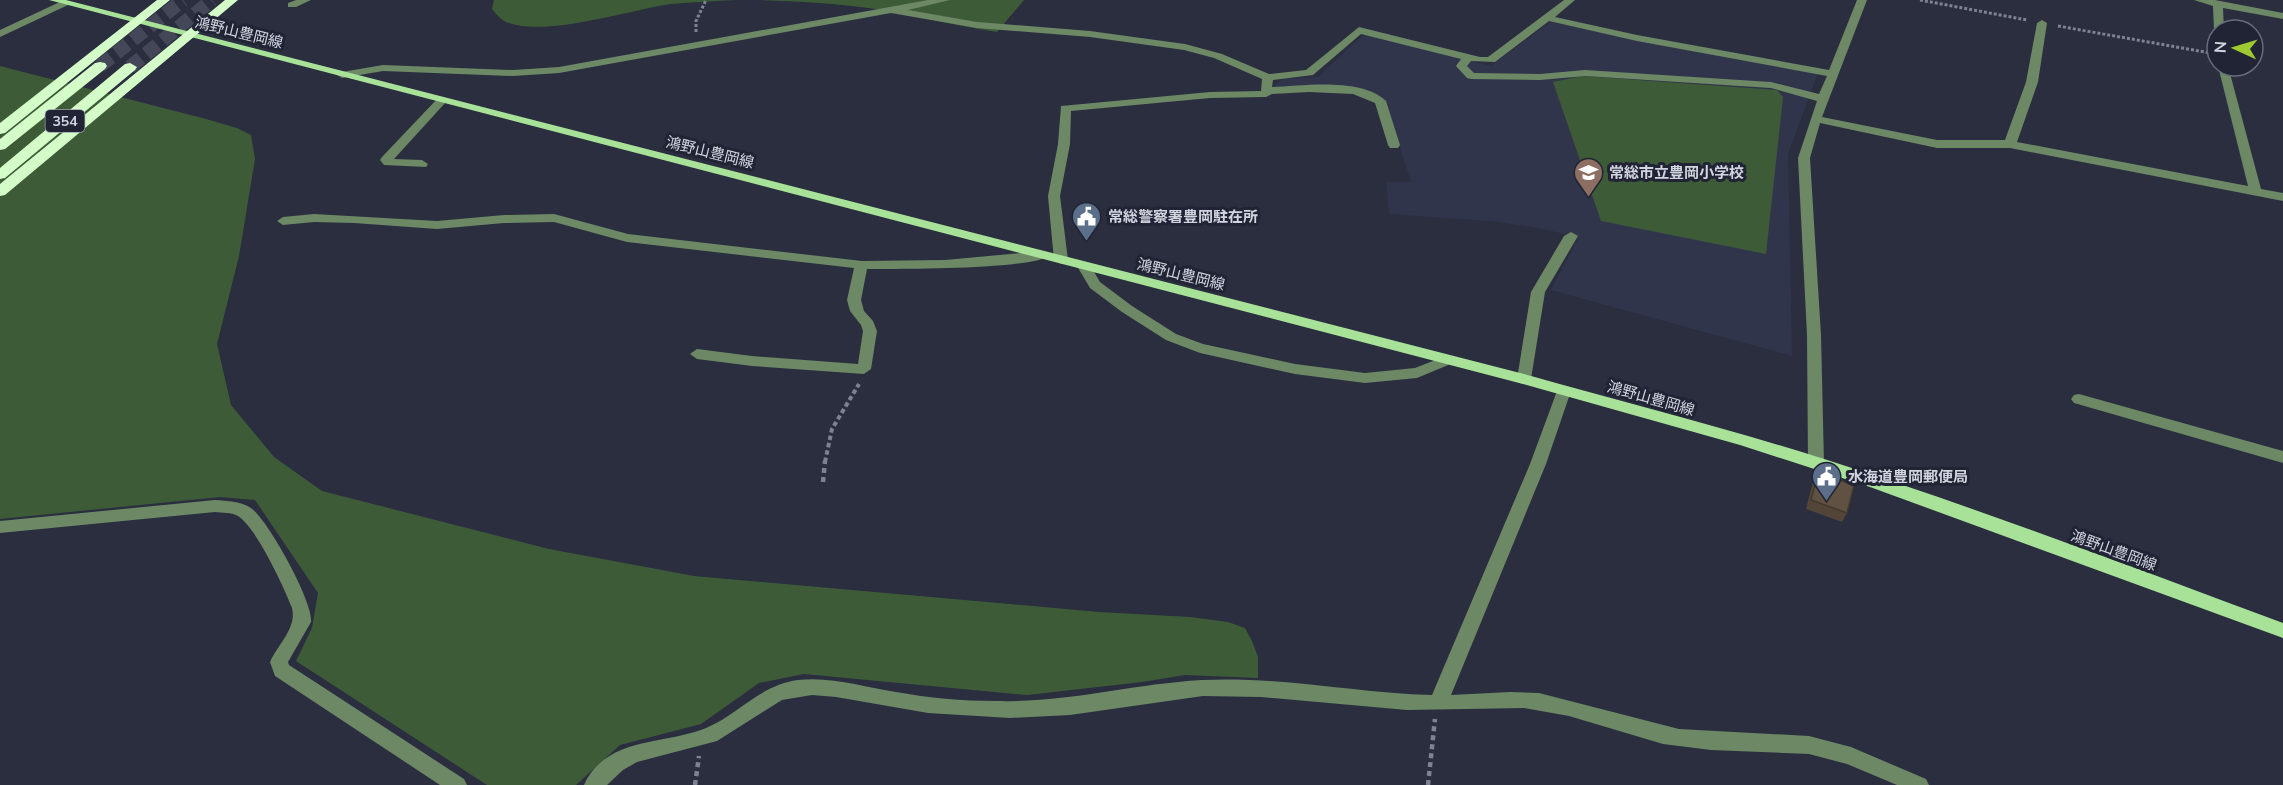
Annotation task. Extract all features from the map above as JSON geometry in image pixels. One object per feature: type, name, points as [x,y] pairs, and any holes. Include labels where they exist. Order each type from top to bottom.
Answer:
[{"type":"highway","points":[[0,129],[164,0]]},
{"type":"highway","points":[[0,192],[232,0]]},
{"type":"highway","name":"354","points":[[0,146],[100,66]]},
{"type":"highway","name":"354","points":[[0,175],[130,67]]},
{"type":"main road","name":"鴻野山豊岡線","points":[[59,1],[1524,379],[1816,463],[2066,549],[2283,631]]},
{"type":"street","points":[[292,5],[306,0]]},
{"type":"street","points":[[342,75],[383,68],[513,73],[559,70],[945,0]]},
{"type":"street","points":[[892,10],[977,25],[1111,36],[1185,46],[1218,56],[1268,77],[1309,73],[1359,30],[1468,57],[1491,60],[1570,0]]},
{"type":"street","points":[[1816,463],[1814,335],[1804,158],[1815,118],[1862,0]]},
{"type":"street","points":[[2199,0],[2283,16]]},
{"type":"street","points":[[0,34],[59,1]]},
{"type":"street","points":[[2218,4],[2219,18]]},
{"type":"street","points":[[1547,18],[1637,38],[1834,74]]},
{"type":"street","points":[[2010,144],[2032,81],[2042,23]]},
{"type":"street","points":[[1468,57],[1461,66],[1471,76],[1540,77],[1586,74],[1771,85],[1823,99]]},
{"type":"street","points":[[1061,260],[1054,196],[1064,144],[1065,108],[1200,95],[1266,94],[1268,77]]},
{"type":"street","points":[[2226,78],[2256,193]]},
{"type":"street","points":[[1266,91],[1338,88],[1367,93],[1380,101],[1394,145]]},
{"type":"street","points":[[422,164],[386,160],[442,100]]},
{"type":"street","points":[[1815,118],[1937,144],[2010,144],[2283,197]]},
{"type":"street","points":[[283,222],[314,218],[437,225],[504,219],[554,218],[627,238],[862,265],[945,264],[1008,260],[1042,255]]},
{"type":"street","points":[[1524,379],[1538,292],[1570,236]]},
{"type":"street","points":[[697,354],[752,361],[864,369],[870,327],[855,309],[854,298],[862,265]]},
{"type":"street","points":[[1084,266],[1095,285],[1127,309],[1171,337],[1200,348],[1295,369],[1365,378],[1417,373],[1448,360]]},
{"type":"street","points":[[1438,703],[1538,464],[1564,391]]},
{"type":"street","points":[[2079,399],[2283,457]]},
{"type":"street","points":[[0,527],[215,506],[236,508],[246,513],[273,552],[303,616],[300,627],[279,662],[282,669],[457,785]]},
{"type":"street","points":[[594,785],[617,762],[643,750],[702,738],[724,729],[757,702],[775,692],[800,688],[850,690],[897,701],[942,706],[1049,710],[1204,687],[1438,703],[1497,700],[1551,703],[1674,738],[1709,742],[1775,741],[1814,746],[1864,762],[1919,785]]},
{"type":"path","points":[[696,45],[696,21],[706,0]]},
{"type":"path","points":[[1920,0],[2148,44],[2205,52]]},
{"type":"path","points":[[823,482],[825,456],[832,429],[857,389],[864,369]]},
{"type":"path","points":[[1428,785],[1428,769],[1438,703]]},
{"type":"path","points":[[695,785],[702,738]]},
{"type":"shaded area","name":"常総市立豊岡小学校","points":[[1551,21],[1818,73],[1788,154],[1792,356],[1551,290],[1579,237],[1490,221],[1389,214],[1386,182],[1411,182],[1385,101],[1367,90],[1349,88],[1272,89],[1282,79],[1318,77],[1362,36],[1372,35],[1491,66]]},
{"type":"green space","points":[[494,0],[737,0],[671,4],[587,21],[542,27],[506,22],[492,9]]},
{"type":"green space","points":[[756,0],[1024,0],[997,32],[860,7]]},
{"type":"green space","points":[[0,66],[206,119],[237,128],[251,135],[255,159],[239,256],[217,344],[231,405],[274,457],[322,491],[549,549],[694,576],[1228,622],[1245,628],[1252,641],[1258,657],[1258,678],[1185,675],[1027,695],[804,674],[759,683],[701,724],[620,745],[576,785],[487,785],[296,661],[312,628],[318,593],[255,500],[220,497],[0,519]]},
{"type":"green space","points":[[1582,76],[1777,90],[1783,97],[1766,254],[1601,221],[1553,82]]},
{"type":"building","points":[[1818,473],[1854,485],[1847,513],[1811,500]]},
{"type":"tunnel","points":[[100,66],[183,0]]},
{"type":"tunnel","points":[[130,67],[212,0]]},
{"type":"place","name":"常総市立豊岡小学校","points":[[1588,198]]},
{"type":"place","name":"常総警察署豊岡駐在所","points":[[1087,242]]},
{"type":"place","name":"水海道豊岡郵便局","points":[[1827,502]]}]
